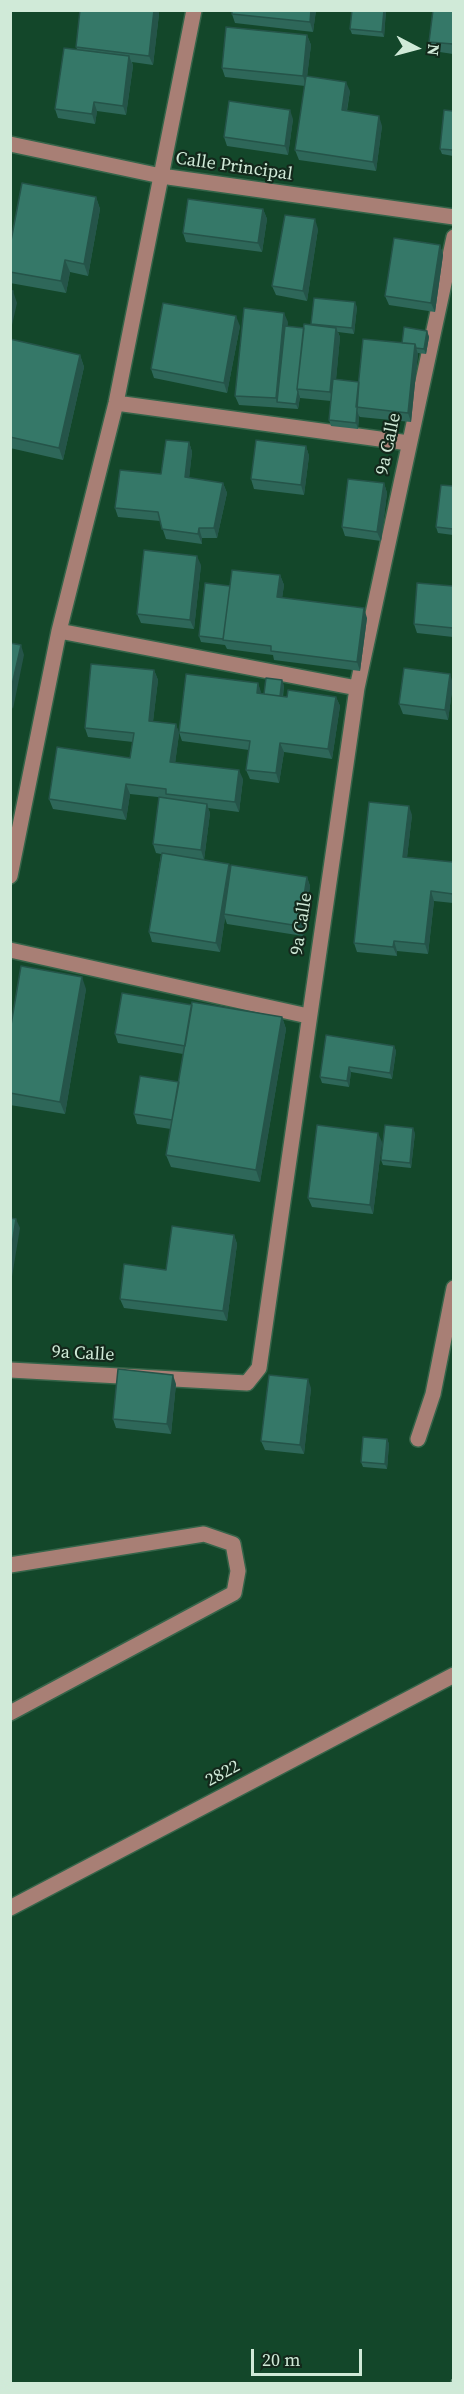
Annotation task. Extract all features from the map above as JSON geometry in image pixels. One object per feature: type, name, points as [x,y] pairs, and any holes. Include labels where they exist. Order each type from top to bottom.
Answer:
[{"type":"street","points":[[10,876],[59,631],[116,403],[194,10]]},
{"type":"street","name":"Calle Principal","points":[[10,144],[161,176],[453,217]]},
{"type":"street","name":"9a Calle","points":[[10,1370],[247,1383],[259,1368],[357,688],[453,237]]},
{"type":"street","points":[[116,403],[409,443]]},
{"type":"street","points":[[59,631],[357,688]]},
{"type":"street","points":[[10,950],[308,1017]]},
{"type":"street","points":[[418,1439],[433,1394],[453,1288]]},
{"type":"street","points":[[10,1565],[204,1534],[233,1544],[238,1571],[234,1593],[10,1713]]},
{"type":"street","name":"2822","points":[[10,1908],[453,1675]]},
{"type":"path","points":[[452,2384],[453,2377]]},
{"type":"building","points":[[80,10],[154,10],[149,56],[76,47]]},
{"type":"building","points":[[232,10],[311,10],[310,22],[232,14]]},
{"type":"building","points":[[352,10],[384,10],[382,32],[350,29]]},
{"type":"building","points":[[433,10],[453,10],[453,44],[429,42]]},
{"type":"building","points":[[226,27],[307,35],[303,76],[222,68]]},
{"type":"building","points":[[64,48],[129,56],[123,106],[94,102],[92,114],[55,109]]},
{"type":"building","points":[[306,76],[346,82],[342,110],[379,116],[373,162],[295,150]]},
{"type":"building","points":[[229,101],[290,110],[285,146],[224,137]]},
{"type":"building","points":[[444,110],[453,111],[453,150],[440,149]]},
{"type":"building","points":[[22,183],[96,197],[84,264],[65,260],[61,281],[10,272],[10,246]]},
{"type":"building","points":[[188,199],[263,209],[258,243],[183,233]]},
{"type":"building","points":[[285,215],[315,219],[303,291],[272,286]]},
{"type":"building","points":[[394,238],[440,245],[431,303],[385,296]]},
{"type":"building","points":[[314,298],[355,302],[352,328],[311,324]]},
{"type":"building","points":[[163,303],[236,316],[224,383],[151,369]]},
{"type":"building","points":[[244,308],[284,313],[276,398],[235,396]]},
{"type":"building","points":[[304,324],[336,328],[330,392],[297,389]]},
{"type":"building","points":[[285,326],[304,328],[296,404],[277,402]]},
{"type":"building","points":[[404,327],[427,331],[424,349],[416,348],[415,344],[402,343]]},
{"type":"building","points":[[10,339],[80,355],[59,448],[10,437]]},
{"type":"building","points":[[363,339],[415,344],[408,413],[356,407]]},
{"type":"building","points":[[333,379],[359,382],[356,423],[329,420]]},
{"type":"building","points":[[166,440],[189,442],[185,477],[223,483],[214,528],[199,528],[198,534],[162,529],[158,512],[115,508],[120,470],[161,474]]},
{"type":"building","points":[[256,440],[306,446],[301,485],[251,479]]},
{"type":"building","points":[[348,479],[384,483],[377,532],[342,527]]},
{"type":"building","points":[[441,485],[453,486],[453,529],[436,527]]},
{"type":"building","points":[[144,550],[197,556],[190,620],[137,614]]},
{"type":"building","points":[[232,570],[280,575],[277,597],[364,608],[357,662],[271,651],[271,646],[223,640]]},
{"type":"building","points":[[205,583],[230,586],[223,639],[199,636]]},
{"type":"building","points":[[417,583],[453,586],[453,628],[414,624]]},
{"type":"building","points":[[10,643],[21,645],[10,694]]},
{"type":"building","points":[[91,664],[154,670],[149,721],[176,724],[170,762],[239,770],[235,802],[166,794],[166,789],[126,784],[122,810],[49,799],[57,747],[130,758],[134,733],[85,728]]},
{"type":"building","points":[[404,668],[450,674],[445,710],[399,704]]},
{"type":"building","points":[[186,674],[258,683],[257,693],[287,697],[288,690],[336,697],[328,749],[280,743],[276,773],[246,770],[250,741],[179,732]]},
{"type":"building","points":[[266,678],[282,680],[280,696],[264,694]]},
{"type":"building","points":[[159,797],[207,804],[201,850],[153,844]]},
{"type":"building","points":[[369,802],[409,806],[403,857],[453,862],[453,894],[431,891],[425,944],[394,941],[393,947],[354,943]]},
{"type":"building","points":[[162,853],[229,864],[216,943],[149,932]]},
{"type":"building","points":[[231,865],[307,877],[299,926],[224,914]]},
{"type":"building","points":[[21,966],[82,977],[60,1102],[10,1093],[10,1031]]},
{"type":"building","points":[[122,993],[192,1005],[185,1046],[115,1034]]},
{"type":"building","points":[[192,1002],[282,1017],[256,1170],[166,1155]]},
{"type":"building","points":[[326,1035],[394,1046],[390,1073],[349,1067],[347,1081],[320,1077]]},
{"type":"building","points":[[140,1076],[179,1082],[172,1120],[134,1114]]},
{"type":"building","points":[[317,1125],[378,1133],[370,1205],[308,1198]]},
{"type":"building","points":[[385,1125],[413,1128],[410,1163],[381,1160]]},
{"type":"building","points":[[10,1218],[16,1219],[10,1257]]},
{"type":"building","points":[[172,1226],[234,1235],[223,1311],[120,1299],[124,1264],[166,1270]]},
{"type":"building","points":[[118,1369],[173,1375],[167,1424],[113,1419]]},
{"type":"building","points":[[269,1375],[308,1379],[300,1445],[261,1441]]},
{"type":"building","points":[[363,1437],[387,1439],[385,1464],[361,1462]]}]
